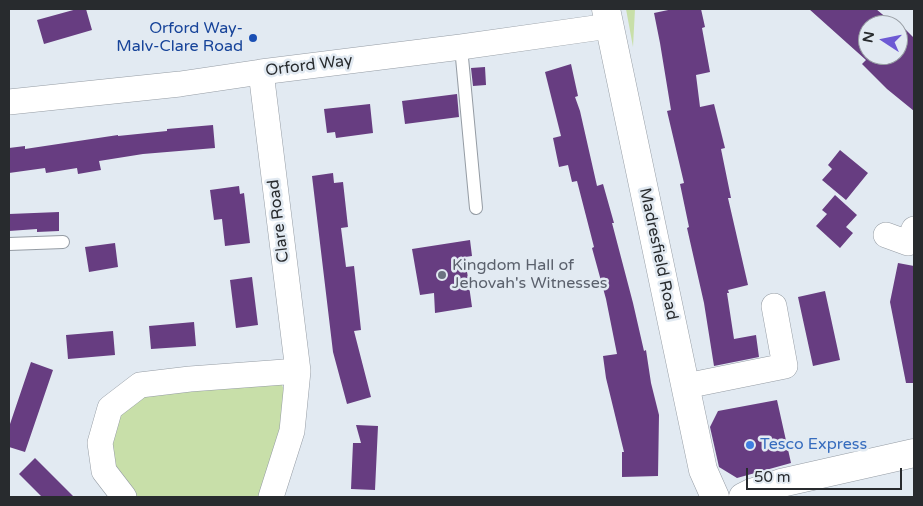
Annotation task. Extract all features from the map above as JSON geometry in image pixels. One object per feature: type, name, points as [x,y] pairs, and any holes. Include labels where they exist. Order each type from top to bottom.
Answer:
[{"type":"street","name":"Orford Way","points":[[9,102],[180,84],[461,47],[607,17]]},
{"type":"street","name":"Madresfield Road","points":[[607,17],[703,470],[715,497]]},
{"type":"street","name":"Clare Road","points":[[261,72],[298,371],[292,431],[271,497]]},
{"type":"street","points":[[886,235],[908,243],[914,229]]},
{"type":"street","points":[[686,386],[786,366],[774,306]]},
{"type":"street","points":[[124,497],[104,471],[100,443],[110,408],[140,385],[190,379],[298,371]]},
{"type":"street","points":[[743,497],[781,483],[914,453]]},
{"type":"lane","points":[[461,47],[476,208]]},
{"type":"lane","points":[[9,244],[62,242]]},
{"type":"green space","points":[[626,9],[635,9],[633,47]]},
{"type":"green space","points":[[271,380],[282,385],[287,397],[278,443],[261,497],[135,497],[117,470],[108,447],[117,415],[137,395]]},
{"type":"building","points":[[77,9],[86,9],[92,30],[44,44],[37,20]]},
{"type":"building","points":[[673,9],[701,9],[705,27],[702,28],[710,72],[696,75],[700,107],[714,104],[725,148],[721,149],[731,198],[728,198],[748,285],[728,290],[729,293],[727,293],[734,339],[756,335],[759,357],[714,366],[704,303],[687,228],[689,227],[680,184],[684,183],[667,111],[671,110],[654,13]]},
{"type":"building","points":[[809,9],[876,9],[883,15],[858,15],[858,53]]},
{"type":"building","points":[[908,32],[914,38],[914,111],[887,89],[863,65],[908,65]]},
{"type":"building","points":[[571,64],[578,96],[575,97],[597,186],[603,184],[644,351],[646,350],[651,383],[659,415],[658,476],[622,477],[622,452],[624,452],[606,378],[603,356],[617,354],[606,299],[577,181],[572,182],[568,165],[559,167],[553,138],[561,136],[545,72]]},
{"type":"building","points":[[485,67],[486,85],[473,86],[471,68]]},
{"type":"building","points":[[457,94],[459,117],[405,124],[402,101]]},
{"type":"building","points":[[370,104],[373,133],[336,138],[335,132],[327,133],[324,109]]},
{"type":"building","points":[[213,125],[215,148],[143,154],[99,161],[101,170],[78,174],[77,168],[46,173],[45,168],[9,173],[9,148],[25,146],[25,149],[118,135]]},
{"type":"building","points":[[840,150],[868,173],[846,200],[822,180],[832,169],[828,165]]},
{"type":"building","points":[[333,173],[334,183],[343,182],[348,227],[341,228],[346,267],[354,266],[361,330],[354,331],[371,397],[347,404],[333,352],[312,176]]},
{"type":"building","points":[[239,186],[240,194],[244,193],[250,243],[225,246],[222,219],[214,220],[210,190]]},
{"type":"building","points":[[835,195],[857,215],[846,227],[853,233],[840,248],[816,226],[827,214],[822,210]]},
{"type":"building","points":[[59,212],[59,231],[37,232],[37,229],[9,231],[9,214]]},
{"type":"building","name":"Kingdom Hall of Jehovah's Witnesses","points":[[470,240],[472,256],[465,257],[472,307],[435,313],[434,293],[420,295],[412,249]]},
{"type":"building","points":[[115,243],[118,267],[89,272],[85,247]]},
{"type":"building","points":[[898,263],[914,266],[914,383],[906,383],[890,302]]},
{"type":"building","points":[[252,277],[258,325],[236,328],[230,280]]},
{"type":"building","points":[[825,291],[840,360],[813,366],[798,297]]},
{"type":"building","points":[[194,322],[196,346],[151,349],[149,326]]},
{"type":"building","points":[[113,331],[115,355],[68,359],[66,335]]},
{"type":"building","points":[[31,362],[53,370],[25,452],[9,447],[9,427]]},
{"type":"building","name":"Tesco Express","points":[[777,400],[791,463],[737,478],[719,467],[710,427],[718,411]]},
{"type":"building","points":[[356,425],[378,426],[375,490],[351,489],[353,443],[361,443]]},
{"type":"building","points":[[35,458],[74,497],[42,497],[19,474]]},
{"type":"place","name":"Orford Way- Malv-Clare Road","points":[[253,38]]},
{"type":"place","name":"Kingdom Hall of Jehovah's Witnesses","points":[[442,275]]},
{"type":"place","name":"Tesco Express","points":[[750,445]]}]
